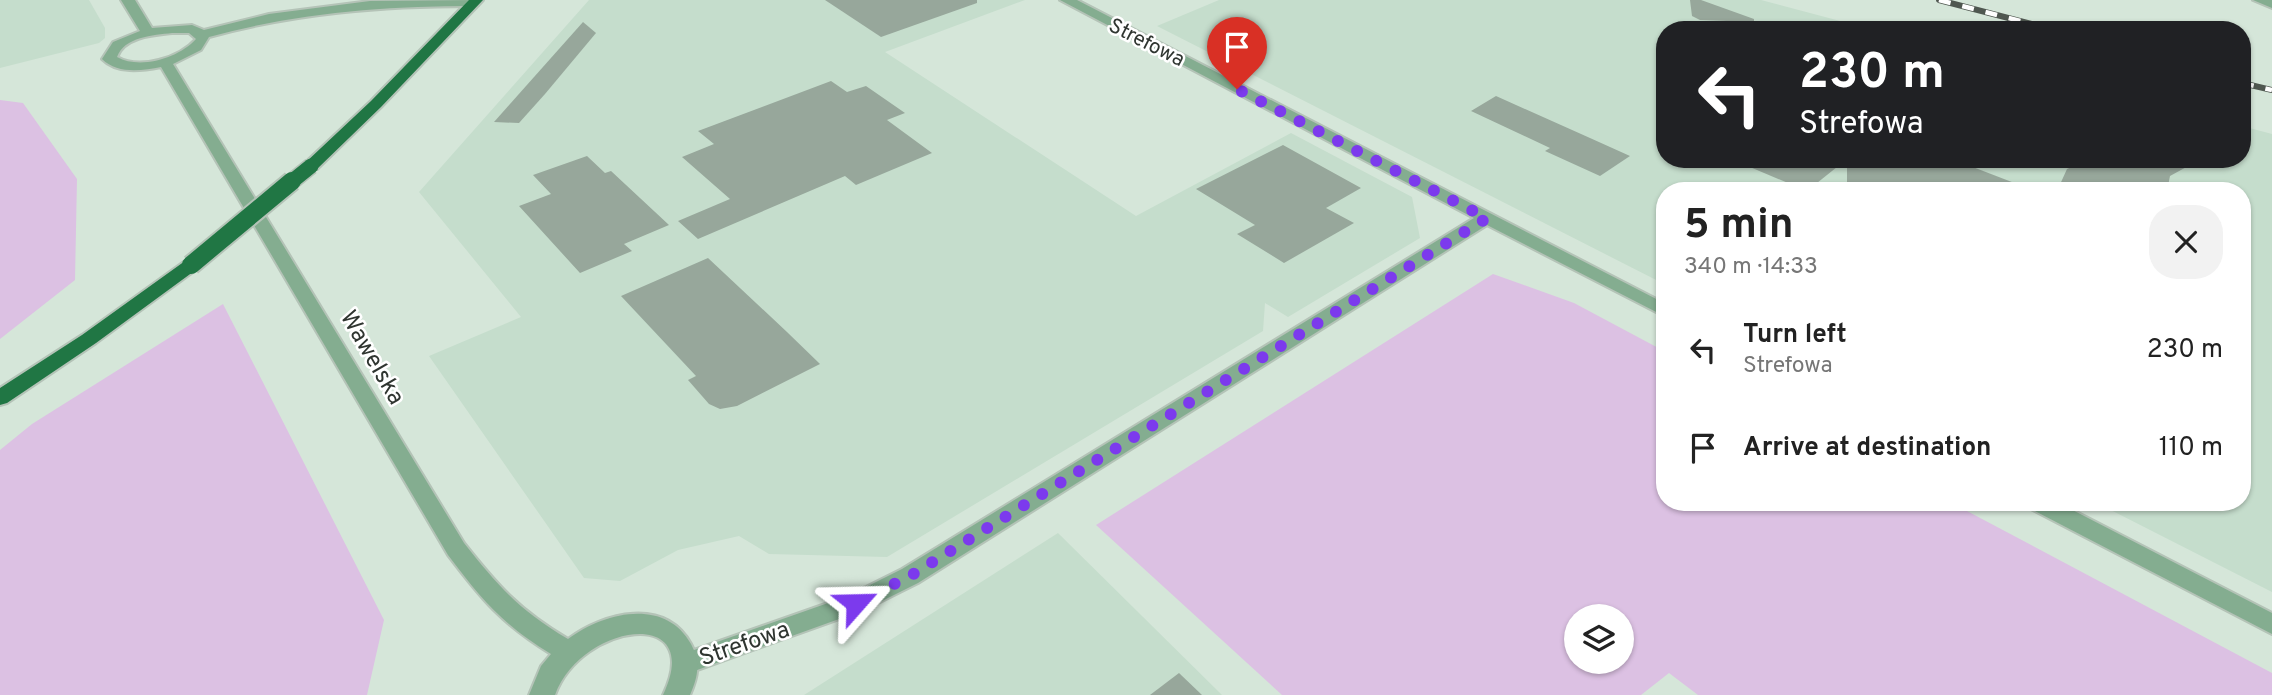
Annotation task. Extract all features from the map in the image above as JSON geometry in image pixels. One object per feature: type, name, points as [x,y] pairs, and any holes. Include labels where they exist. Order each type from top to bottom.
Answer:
[{"type":"highway","points":[[0,398],[191,265],[311,166],[376,104],[470,5]]},
{"type":"street","points":[[128,0],[148,33]]},
{"type":"street","name":"Strefowa","points":[[1067,0],[1656,306]]},
{"type":"street","points":[[2260,0],[2272,4]]},
{"type":"street","points":[[202,35],[203,39],[195,48],[164,62],[129,66],[109,60],[112,50],[148,33],[183,28],[202,35],[283,14],[380,6],[470,5]]},
{"type":"street","name":"Wawelska","points":[[164,62],[456,549],[493,597],[530,629],[567,651]]},
{"type":"street","name":"Strefowa","points":[[686,663],[856,603],[910,576],[1487,218]]},
{"type":"street","points":[[2054,511],[2272,624]]},
{"type":"street","points":[[542,695],[549,674],[567,651],[587,637],[610,627],[632,624],[653,626],[670,634],[682,646],[686,663],[685,677],[676,695]]},
{"type":"shaded area","points":[[0,0],[89,0],[105,28],[105,38],[99,43],[0,68]]},
{"type":"shaded area","points":[[589,0],[1025,0],[885,52],[1136,216],[1291,133],[1412,197],[1420,238],[1288,317],[1265,303],[1263,331],[887,557],[769,554],[739,536],[678,550],[620,581],[584,578],[429,356],[521,317],[419,192]]},
{"type":"shaded area","points":[[1219,0],[1761,0],[1840,21],[1656,21],[1656,168],[2251,168],[2251,128],[2272,134],[2272,592],[2113,511],[2251,511],[2251,182],[1656,182],[1656,280],[1157,26]]},
{"type":"shaded area","points":[[0,100],[23,103],[77,179],[75,280],[0,339]]},
{"type":"shaded area","points":[[1493,274],[1574,303],[1656,347],[1656,511],[1967,511],[2272,673],[2272,695],[1698,695],[1669,673],[1641,695],[1282,695],[1096,525]]},
{"type":"shaded area","points":[[223,304],[384,620],[367,695],[0,695],[0,450],[32,424]]},
{"type":"shaded area","points":[[1058,533],[1222,695],[804,695]]},
{"type":"building","points":[[825,0],[977,0],[977,3],[881,37]]},
{"type":"building","points":[[1690,0],[1701,0],[1754,21],[1700,20],[1692,16]]},
{"type":"building","points":[[583,22],[596,33],[545,94],[519,123],[494,122]]},
{"type":"building","points":[[831,81],[847,92],[866,86],[905,113],[887,120],[932,153],[856,185],[845,176],[698,239],[678,221],[730,199],[682,157],[714,144],[698,131]]},
{"type":"building","points":[[1496,96],[1630,156],[1600,176],[1545,151],[1550,148],[1471,111]]},
{"type":"building","points":[[1283,145],[1361,188],[1326,208],[1354,223],[1284,263],[1237,234],[1255,225],[1196,189]]},
{"type":"building","points":[[587,156],[605,173],[611,171],[669,225],[624,244],[632,251],[580,273],[519,206],[551,194],[533,175]]},
{"type":"building","points":[[1752,168],[1836,168],[1818,182],[1786,182]]},
{"type":"building","points":[[1847,168],[1975,168],[2012,182],[1847,182]]},
{"type":"building","points":[[2185,168],[2170,176],[2169,182],[2061,182],[2067,169]]},
{"type":"building","points":[[708,258],[820,364],[737,406],[720,409],[709,404],[688,380],[696,376],[621,296]]},
{"type":"building","points":[[1179,673],[1202,695],[1150,695]]},
{"type":"railway","points":[[1939,0],[2020,21]]},
{"type":"railway","points":[[2251,85],[2272,90]]},
{"type":"route","points":[[856,603],[910,576],[1487,218],[1237,89]]}]
